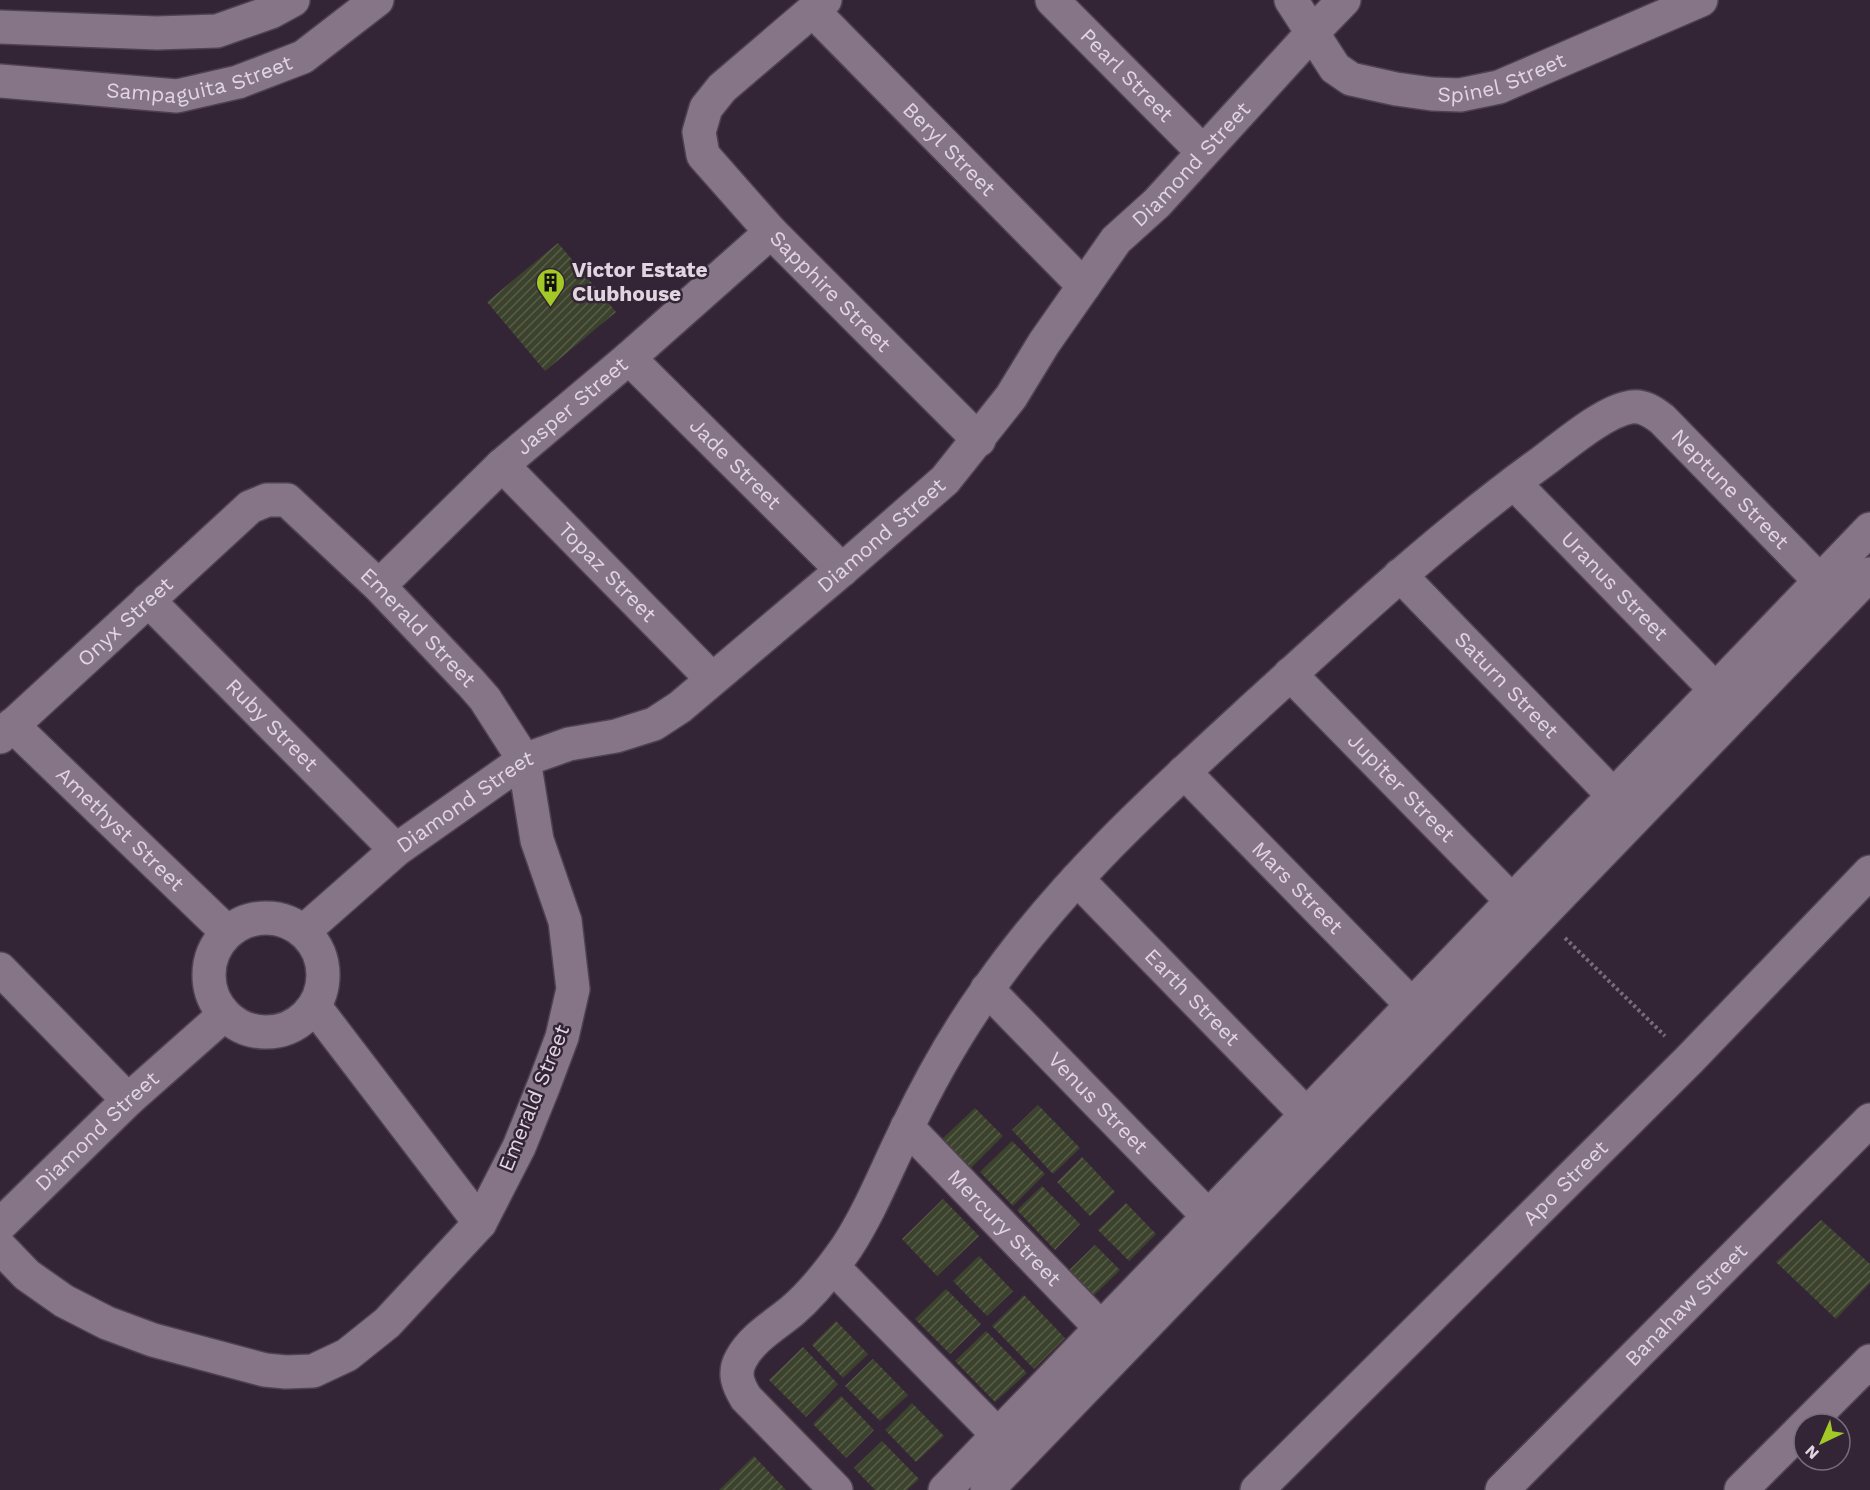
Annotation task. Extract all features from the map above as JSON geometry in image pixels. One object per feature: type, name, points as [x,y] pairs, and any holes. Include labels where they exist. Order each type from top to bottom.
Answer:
[{"type":"street","name":"Sampaguita Street","points":[[0,27],[157,33],[217,31],[271,12],[293,0]]},
{"type":"street","name":"Sampaguita Street","points":[[0,81],[177,96],[238,82],[303,57],[377,0]]},
{"type":"street","name":"Pearl Street","points":[[1052,0],[1203,153]]},
{"type":"street","name":"Spinel Street","points":[[1291,0],[1335,68],[1351,79],[1405,91],[1460,95],[1499,87],[1701,0]]},
{"type":"street","name":"Diamond Street","points":[[304,931],[396,850],[524,760],[569,744],[616,736],[654,724],[680,707],[945,480],[1011,397],[1044,343],[1116,240],[1157,203],[1344,0]]},
{"type":"street","name":"Sapphire Street","points":[[819,6],[722,88],[706,108],[699,132],[703,155],[771,232],[979,440]]},
{"type":"street","name":"Beryl Street","points":[[819,6],[1084,286]]},
{"type":"street","name":"Jasper Street","points":[[379,586],[502,465],[629,358],[771,232]]},
{"type":"street","name":"Jade Street","points":[[629,358],[842,570]]},
{"type":"street","name":"Neptune Street","points":[[1514,483],[1600,420],[1617,411],[1634,406],[1649,410],[1662,419],[1820,581]]},
{"type":"street","name":"Topaz Street","points":[[502,465],[712,679]]},
{"type":"street","points":[[836,1490],[746,1398],[739,1387],[736,1373],[740,1360],[753,1343],[794,1309],[833,1267],[865,1217],[929,1084],[987,990],[1025,940],[1077,879],[1184,772],[1400,575],[1514,483]]},
{"type":"street","name":"Uranus Street","points":[[1514,483],[1716,690]]},
{"type":"street","name":"Emerald Street","points":[[0,1247],[27,1275],[63,1301],[107,1323],[153,1340],[265,1370],[313,1371],[347,1355],[387,1323],[480,1223],[519,1147],[562,1037],[573,989],[570,953],[565,921],[537,840],[524,760],[485,699],[379,586],[286,500],[267,500],[250,507]]},
{"type":"street","name":"Onyx Street","points":[[6,731],[250,507]]},
{"type":"street","points":[[945,1490],[1870,529]]},
{"type":"street","points":[[987,1490],[1870,574]]},
{"type":"street","name":"Saturn Street","points":[[1400,575],[1614,796]]},
{"type":"street","name":"Ruby Street","points":[[148,600],[396,850]]},
{"type":"street","name":"Jupiter Street","points":[[1290,674],[1512,901]]},
{"type":"street","name":"Amethyst Street","points":[[6,731],[227,932]]},
{"type":"street","name":"Mars Street","points":[[1184,772],[1412,1005]]},
{"type":"street","name":"Apo Street","points":[[1257,1490],[1689,1060],[1870,872]]},
{"type":"street","name":"Earth Street","points":[[1077,879],[1306,1115]]},
{"type":"street","points":[[265,917],[286,921],[304,931],[317,948],[323,967],[323,988],[315,1007],[296,1024],[271,1032],[245,1029],[224,1015],[212,996],[208,972],[213,950],[227,932],[245,921],[265,917]]},
{"type":"street","points":[[0,969],[128,1100]]},
{"type":"street","name":"Venus Street","points":[[987,990],[1208,1216]]},
{"type":"street","points":[[315,1007],[480,1223]]},
{"type":"street","name":"Diamond Street","points":[[0,1225],[128,1100],[224,1015]]},
{"type":"street","name":"Banahaw Street","points":[[1502,1490],[1870,1120]]},
{"type":"street","name":"Mercury Street","points":[[907,1127],[1101,1328]]},
{"type":"street","points":[[833,1267],[998,1436]]},
{"type":"street","points":[[1818,1412],[1870,1361]]},
{"type":"street","points":[[1741,1490],[1792,1438]]},
{"type":"path","points":[[1541,915],[1689,1060]]},
{"type":"building","name":"Victor Estate Clubhouse","points":[[558,243],[616,312],[545,371],[487,302]]},
{"type":"building","points":[[1038,1105],[1080,1148],[1053,1174],[1012,1130]]},
{"type":"building","points":[[975,1108],[1003,1136],[970,1169],[942,1139]]},
{"type":"building","points":[[1012,1141],[1045,1174],[1013,1206],[980,1172]]},
{"type":"building","points":[[1082,1157],[1115,1192],[1090,1216],[1057,1182]]},
{"type":"building","points":[[1042,1186],[1080,1224],[1055,1250],[1017,1210]]},
{"type":"building","points":[[943,1199],[979,1236],[937,1276],[902,1239]]},
{"type":"building","points":[[1126,1203],[1156,1234],[1129,1261],[1098,1230]]},
{"type":"building","points":[[1821,1220],[1870,1264],[1870,1283],[1836,1319],[1776,1262]]},
{"type":"building","points":[[1095,1245],[1120,1270],[1088,1301],[1063,1276]]},
{"type":"building","points":[[979,1256],[1013,1291],[987,1316],[953,1281]]},
{"type":"building","points":[[946,1289],[981,1324],[950,1354],[915,1319]]},
{"type":"building","points":[[1024,1295],[1065,1338],[1034,1369],[992,1326]]},
{"type":"building","points":[[836,1321],[868,1354],[843,1378],[812,1345]]},
{"type":"building","points":[[986,1331],[1027,1373],[995,1402],[955,1361]]},
{"type":"building","points":[[803,1347],[838,1384],[806,1417],[769,1380]]},
{"type":"building","points":[[873,1359],[908,1395],[880,1421],[845,1386]]},
{"type":"building","points":[[841,1396],[874,1430],[846,1458],[813,1424]]},
{"type":"building","points":[[912,1403],[944,1436],[916,1462],[885,1430]]},
{"type":"building","points":[[882,1441],[919,1479],[907,1490],[875,1490],[854,1468]]},
{"type":"building","points":[[754,1456],[786,1490],[719,1490]]},
{"type":"place","name":"Victor Estate Clubhouse","points":[[551,308]]}]
